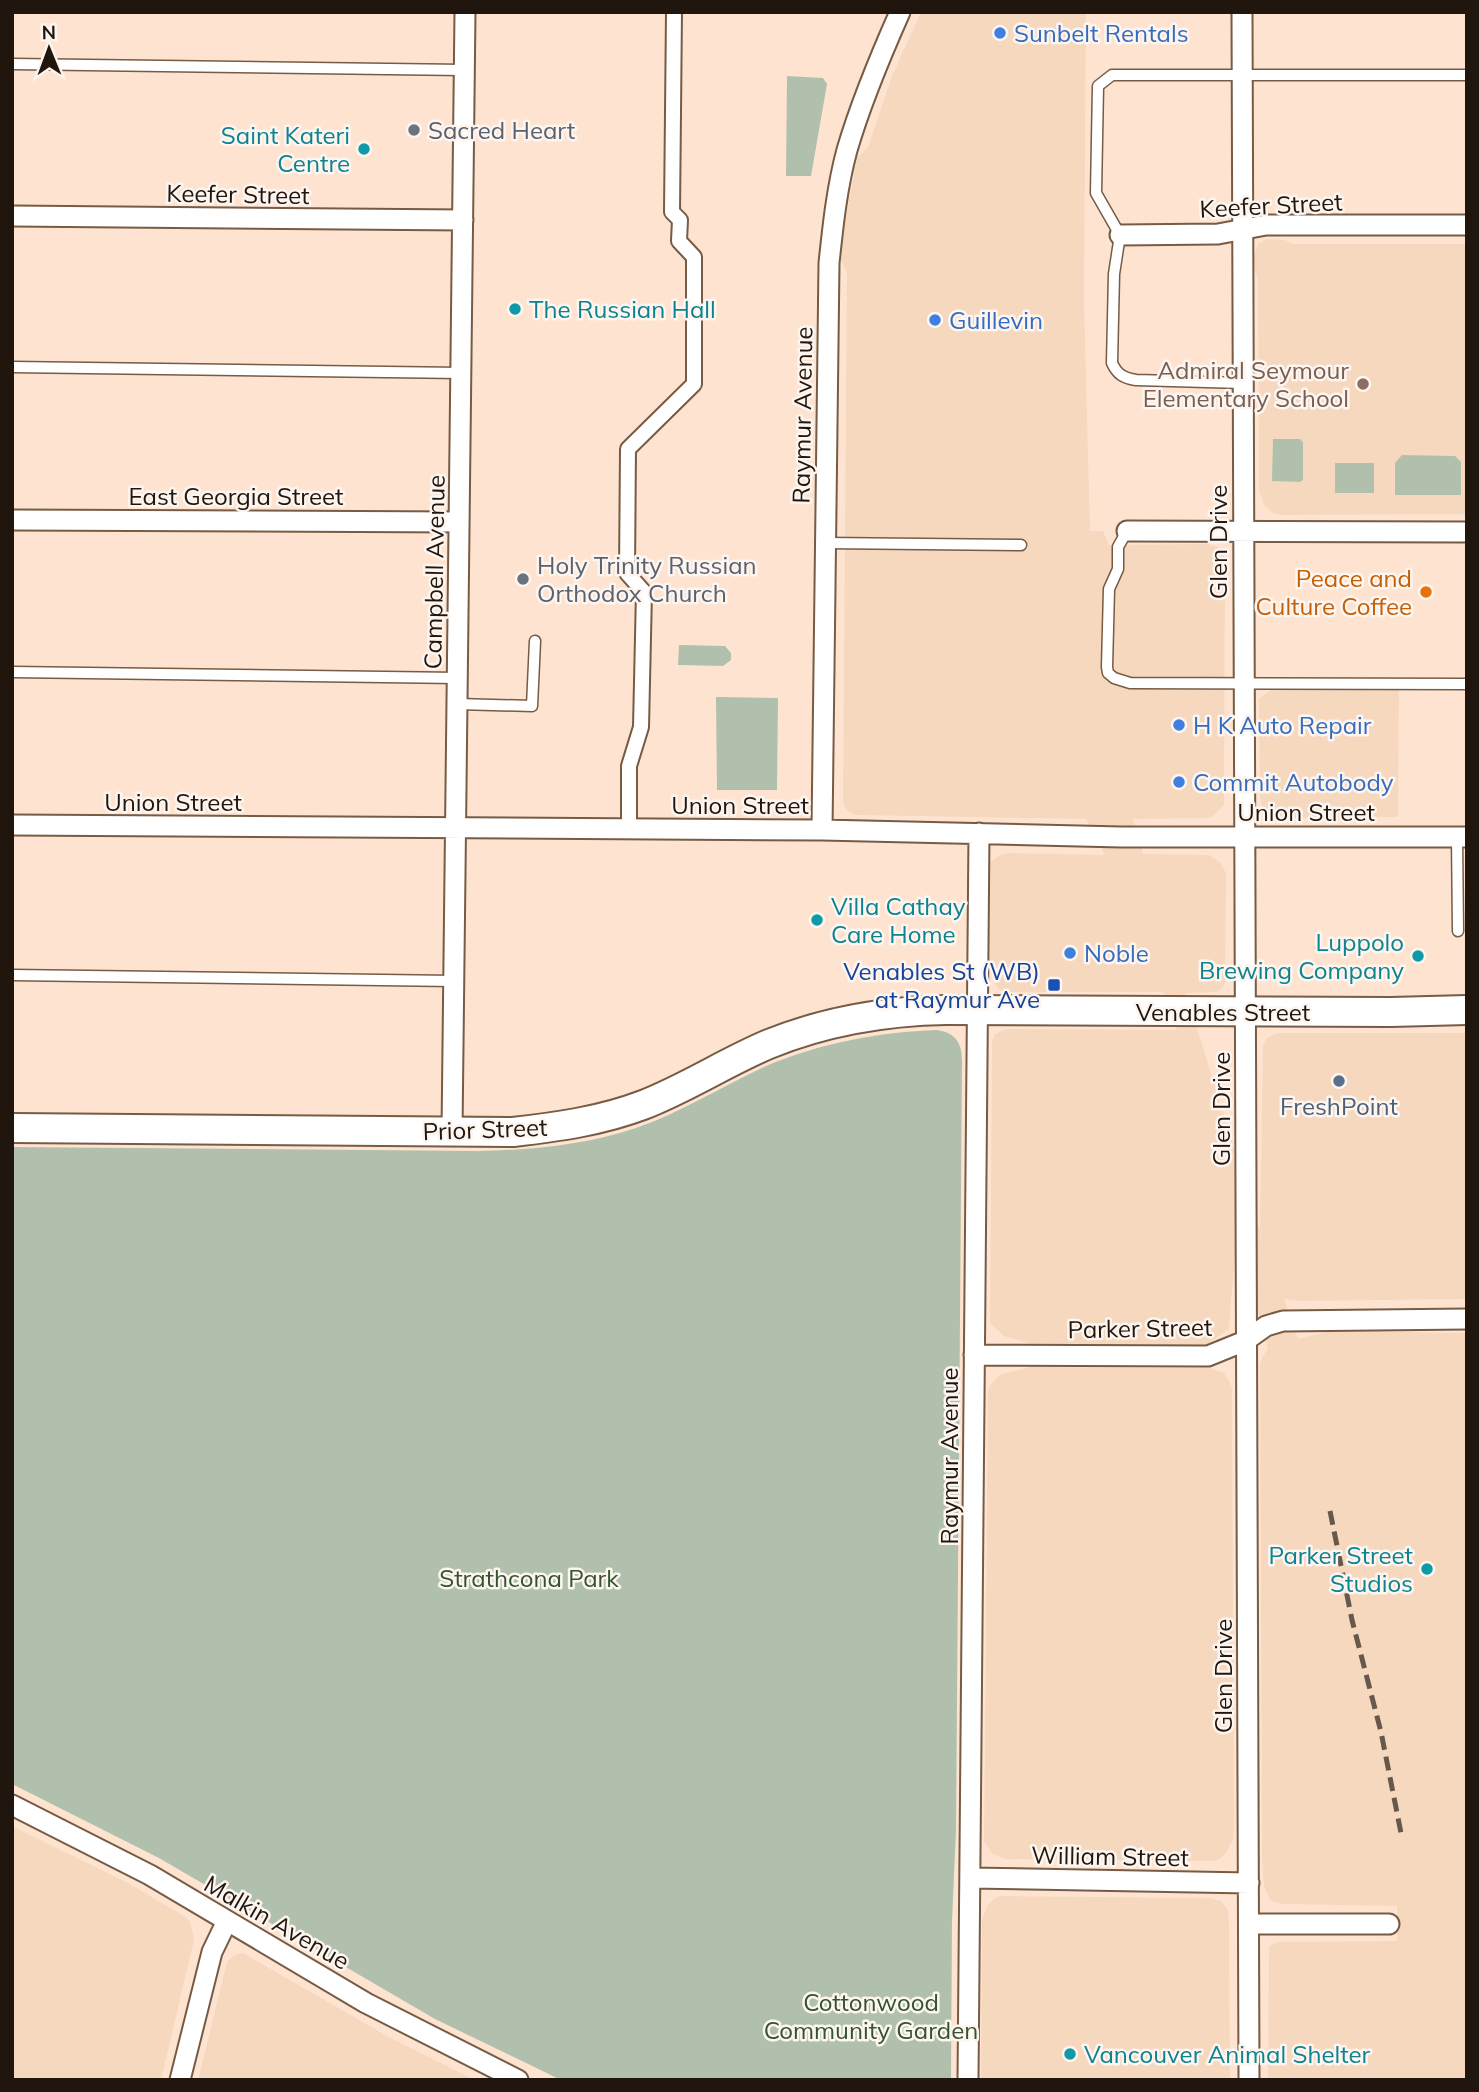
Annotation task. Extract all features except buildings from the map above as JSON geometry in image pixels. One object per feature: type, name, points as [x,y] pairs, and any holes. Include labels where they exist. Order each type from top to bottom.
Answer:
[{"type":"main road","name":"Venables Street","points":[[978,1010],[1467,1010]]},
{"type":"main road","name":"Prior Street","points":[[12,1128],[513,1132],[568,1125],[607,1116],[675,1091],[768,1045],[863,1016],[905,1011],[978,1010]]},
{"type":"street","name":"Campbell Avenue","points":[[452,1132],[465,12]]},
{"type":"street","points":[[629,830],[629,766],[642,727],[644,593],[627,573],[628,449],[694,384],[694,257],[679,241],[680,220],[672,212],[674,12]]},
{"type":"street","name":"Raymur Avenue","points":[[822,830],[829,263],[847,151],[872,75],[900,12]]},
{"type":"street","name":"Glen Drive","points":[[1241,12],[1248,2080]]},
{"type":"street","name":"Keefer Street","points":[[12,216],[463,220]]},
{"type":"street","name":"Keefer Street","points":[[1120,235],[1219,234],[1266,225],[1467,225]]},
{"type":"street","name":"East Georgia Street","points":[[12,520],[459,522]]},
{"type":"street","points":[[1127,531],[1467,532]]},
{"type":"street","name":"Union Street","points":[[12,825],[1462,837]]},
{"type":"street","name":"Raymur Avenue","points":[[968,2080],[979,833]]},
{"type":"street","name":"Parker Street","points":[[974,1354],[1208,1356],[1245,1341],[1266,1326],[1293,1320],[1467,1318]]},
{"type":"street","name":"Malkin Avenue","points":[[12,1805],[109,1853],[366,2003],[518,2080]]},
{"type":"street","name":"William Street","points":[[970,1878],[1249,1882]]},
{"type":"street","points":[[180,2080],[212,1952],[227,1921]]},
{"type":"street","points":[[1249,1924],[1389,1924]]},
{"type":"lane","points":[[12,64],[464,70]]},
{"type":"lane","points":[[1242,383],[1125,379],[1112,363],[1114,274],[1120,235],[1097,193],[1098,86],[1112,75],[1467,75]]},
{"type":"lane","points":[[12,367],[462,373]]},
{"type":"lane","points":[[1127,531],[1118,547],[1118,569],[1109,589],[1108,673],[1114,678],[1130,683],[1467,684]]},
{"type":"lane","points":[[825,543],[1021,545]]},
{"type":"lane","points":[[457,704],[532,706],[535,641]]},
{"type":"lane","points":[[12,672],[458,678]]},
{"type":"lane","points":[[1458,931],[1462,837]]},
{"type":"lane","points":[[12,975],[454,981]]},
{"type":"shaded area","points":[[921,12],[1086,12],[1084,299],[1090,531],[1103,531],[1109,545],[1208,544],[1218,547],[1225,557],[1224,805],[1213,816],[1205,818],[1133,819],[1143,854],[1209,855],[1220,862],[1226,873],[1223,987],[1216,992],[1186,993],[1260,1231],[1263,1045],[1267,1038],[1278,1033],[1467,1033],[1467,1299],[1284,1299],[1298,1339],[1331,1331],[1467,1333],[1467,2080],[1268,2080],[1271,1945],[1278,1942],[1397,1941],[1397,1906],[1283,1904],[1271,1901],[1264,1887],[1260,1366],[1268,1348],[1236,1240],[1229,1329],[1205,1346],[1035,1345],[1004,1336],[990,1323],[992,1042],[995,1034],[1007,1029],[1177,1030],[1163,992],[1011,992],[1002,991],[996,986],[986,952],[988,864],[1000,855],[1009,853],[1105,855],[1086,819],[855,815],[847,811],[843,803],[847,273],[841,260],[842,238],[857,158],[868,147],[892,76]]},
{"type":"shaded area","name":"Admiral Seymour Elementary School","points":[[1266,239],[1285,240],[1293,244],[1467,244],[1467,514],[1281,515],[1273,513],[1264,505],[1259,491],[1258,278],[1254,269],[1254,256],[1258,244]]},
{"type":"shaded area","points":[[1270,683],[1399,684],[1398,817],[1284,818],[1267,812],[1261,805],[1260,796],[1259,698],[1270,691]]},
{"type":"shaded area","points":[[1030,1367],[1208,1368],[1223,1372],[1230,1382],[1234,1824],[1233,1839],[1220,1859],[1005,1859],[993,1854],[984,1842],[988,1394],[989,1387],[999,1375]]},
{"type":"shaded area","points":[[12,1826],[128,1883],[184,1916],[191,1923],[194,1940],[161,2080],[12,2080]]},
{"type":"shaded area","points":[[1003,1896],[1211,1898],[1221,1901],[1228,1910],[1229,1922],[1230,2080],[981,2080],[982,1920],[988,1904]]},
{"type":"shaded area","points":[[243,1953],[387,2036],[475,2080],[198,2080],[227,1962],[235,1955]]},
{"type":"green space","points":[[787,76],[823,78],[827,84],[811,176],[786,176]]},
{"type":"green space","points":[[1273,439],[1300,439],[1303,442],[1303,480],[1272,481]]},
{"type":"green space","points":[[1402,455],[1455,456],[1461,462],[1461,495],[1395,495],[1395,463]]},
{"type":"green space","points":[[1335,463],[1374,463],[1374,493],[1335,493]]},
{"type":"green space","points":[[679,645],[725,646],[731,653],[731,660],[723,666],[678,665]]},
{"type":"green space","points":[[716,697],[778,698],[777,790],[717,790]]},
{"type":"green space","name":"Strathcona Park","points":[[944,1031],[957,1040],[962,1062],[956,1830],[952,1921],[951,2080],[561,2080],[435,2019],[159,1858],[12,1784],[12,1147],[478,1151],[558,1146],[636,1128],[766,1066],[808,1051],[872,1036]]},
{"type":"railway","points":[[1330,1511],[1352,1620],[1381,1732],[1401,1833]]},
{"type":"place","name":"Sunbelt Rentals","points":[[1000,33]]},
{"type":"place","name":"Sacred Heart","points":[[414,130]]},
{"type":"place","name":"Saint Kateri Centre","points":[[364,149]]},
{"type":"place","name":"The Russian Hall","points":[[515,309]]},
{"type":"place","name":"Guillevin","points":[[935,320]]},
{"type":"place","name":"Admiral Seymour Elementary School","points":[[1363,384]]},
{"type":"place","name":"Holy Trinity Russian Orthodox Church","points":[[523,579]]},
{"type":"place","name":"Peace and Culture Coffee","points":[[1426,592]]},
{"type":"place","name":"H K Auto Repair","points":[[1179,725]]},
{"type":"place","name":"Commit Autobody","points":[[1179,782]]},
{"type":"place","name":"Villa Cathay Care Home","points":[[817,920]]},
{"type":"place","name":"Noble","points":[[1070,953]]},
{"type":"place","name":"Luppolo Brewing Company","points":[[1418,956]]},
{"type":"place","name":"Venables St (WB) at Raymur Ave","points":[[1054,985]]},
{"type":"place","name":"FreshPoint","points":[[1339,1081]]},
{"type":"place","name":"Parker Street Studios","points":[[1427,1569]]},
{"type":"place","name":"Vancouver Animal Shelter","points":[[1070,2054]]},
{"type":"park label","name":"Cottonwood Community Garden","points":[[871,2016]]}]
